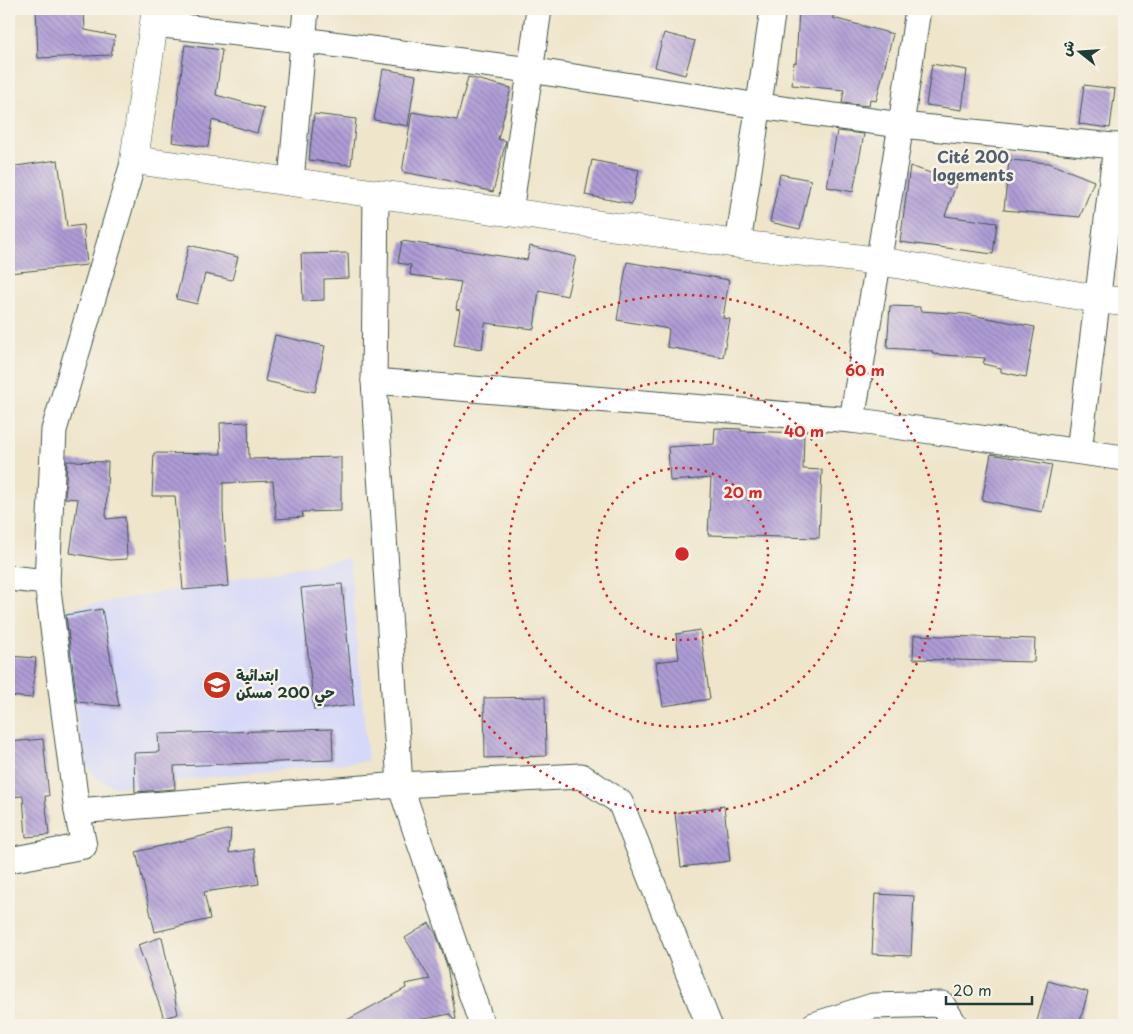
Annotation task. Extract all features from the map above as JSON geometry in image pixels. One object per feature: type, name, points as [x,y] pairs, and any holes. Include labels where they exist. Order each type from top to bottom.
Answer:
[{"type":"street","points":[[291,181],[306,9]]},
{"type":"street","points":[[510,212],[539,9]]},
{"type":"street","points":[[738,244],[773,9]]},
{"type":"street","points":[[852,420],[901,125],[918,9]]},
{"type":"street","points":[[9,860],[84,846],[77,811],[47,582],[54,430],[134,160],[155,16],[302,40],[530,70],[759,106],[901,125],[1120,146],[1111,301],[1079,451]]},
{"type":"street","points":[[134,160],[738,244],[879,261],[1111,301]]},
{"type":"street","points":[[376,193],[374,381],[400,785],[482,1025]]},
{"type":"street","points":[[374,381],[852,420],[1124,458]]},
{"type":"street","points":[[9,578],[47,582]]},
{"type":"street","points":[[77,811],[400,785],[581,776],[620,802],[709,1025]]},
{"type":"street","points":[[814,1025],[942,1004],[955,1025]]},
{"type":"shaded area","name":"ابتدائية حي 200 مسكن","points":[[349,558],[368,761],[114,787],[97,778],[83,762],[62,610]]},
{"type":"building","points":[[36,9],[84,9],[85,30],[115,36],[111,55],[38,58]]},
{"type":"building","points":[[799,9],[834,9],[833,18],[893,34],[876,101],[870,99],[869,106],[842,103],[844,90],[792,85],[794,62],[796,63]]},
{"type":"building","points":[[664,33],[695,41],[685,75],[655,67]]},
{"type":"building","points":[[185,45],[222,50],[216,95],[264,108],[257,133],[212,120],[208,147],[172,142]]},
{"type":"building","points":[[932,64],[967,70],[962,110],[926,105]]},
{"type":"building","points":[[383,69],[416,75],[408,126],[374,120]]},
{"type":"building","points":[[468,77],[511,88],[498,139],[506,141],[493,192],[446,180],[402,172],[412,112],[457,120]]},
{"type":"building","points":[[1084,85],[1115,89],[1110,128],[1079,124]]},
{"type":"building","points":[[314,114],[356,119],[351,165],[309,160]]},
{"type":"building","points":[[837,131],[864,134],[853,192],[827,187]]},
{"type":"building","points":[[58,160],[67,227],[83,225],[87,265],[9,273],[9,167]]},
{"type":"building","points":[[592,160],[639,170],[632,204],[585,195]]},
{"type":"building","points":[[1009,160],[1049,163],[1094,181],[1080,217],[1004,210]]},
{"type":"building","points":[[910,166],[957,182],[945,216],[997,223],[993,254],[900,242]]},
{"type":"building","points":[[780,174],[811,180],[800,229],[770,222]]},
{"type":"building","points":[[402,241],[527,260],[530,246],[576,257],[567,296],[539,290],[534,329],[485,323],[482,349],[454,345],[460,310],[456,309],[461,282],[410,275],[411,265],[398,263]]},
{"type":"building","points":[[189,245],[238,257],[232,280],[205,274],[197,304],[176,299]]},
{"type":"building","points":[[348,253],[349,278],[324,279],[324,300],[303,301],[301,254]]},
{"type":"building","points":[[627,262],[729,280],[723,318],[730,319],[723,357],[667,347],[669,329],[617,320]]},
{"type":"building","points":[[890,306],[920,307],[920,311],[966,314],[1035,327],[1026,377],[1001,372],[1001,368],[983,364],[985,358],[932,354],[933,351],[887,348]]},
{"type":"building","points":[[275,335],[325,346],[315,392],[265,381]]},
{"type":"building","points":[[248,422],[249,459],[341,457],[341,511],[302,512],[303,517],[276,519],[273,481],[223,483],[223,512],[229,586],[183,590],[175,496],[152,496],[154,453],[221,454],[220,423]]},
{"type":"building","points":[[715,428],[741,429],[741,431],[804,433],[803,469],[822,470],[819,538],[708,535],[711,478],[670,481],[668,447],[714,444]]},
{"type":"building","points":[[991,454],[1052,465],[1042,512],[982,500]]},
{"type":"building","points":[[67,461],[108,462],[106,519],[125,517],[127,559],[110,560],[70,553],[78,499],[65,498]]},
{"type":"building","points":[[342,584],[354,705],[314,710],[301,588]]},
{"type":"building","points":[[102,609],[119,706],[77,702],[66,615]]},
{"type":"building","points":[[700,630],[710,699],[663,706],[656,662],[679,659],[676,634]]},
{"type":"building","points":[[914,635],[1035,639],[1034,662],[913,659]]},
{"type":"building","points":[[9,656],[36,658],[32,698],[9,696]]},
{"type":"building","points":[[545,697],[546,756],[485,758],[484,698]]},
{"type":"building","points":[[332,729],[333,760],[174,766],[175,789],[135,792],[134,753],[159,752],[158,734]]},
{"type":"building","points":[[43,739],[49,796],[45,796],[49,835],[26,837],[23,796],[9,797],[9,742]]},
{"type":"building","points":[[724,806],[730,861],[681,867],[675,813]]},
{"type":"building","points":[[231,829],[229,853],[254,849],[259,884],[204,892],[210,919],[155,932],[136,852]]},
{"type":"building","points":[[875,894],[914,896],[911,956],[872,954]]},
{"type":"building","points":[[429,923],[436,934],[447,966],[456,1019],[454,1020],[450,1014],[393,1025],[338,1025],[406,988],[405,984],[430,979],[405,938]]},
{"type":"building","points":[[162,937],[178,1014],[164,1018],[138,945]]},
{"type":"building","points":[[1048,981],[1088,992],[1079,1025],[1036,1025]]},
{"type":"place","name":"ابتدائية حي 200 مسكن","points":[[217,685]]},
{"type":"district","name":"Cité 200 logements","points":[[973,166]]}]
